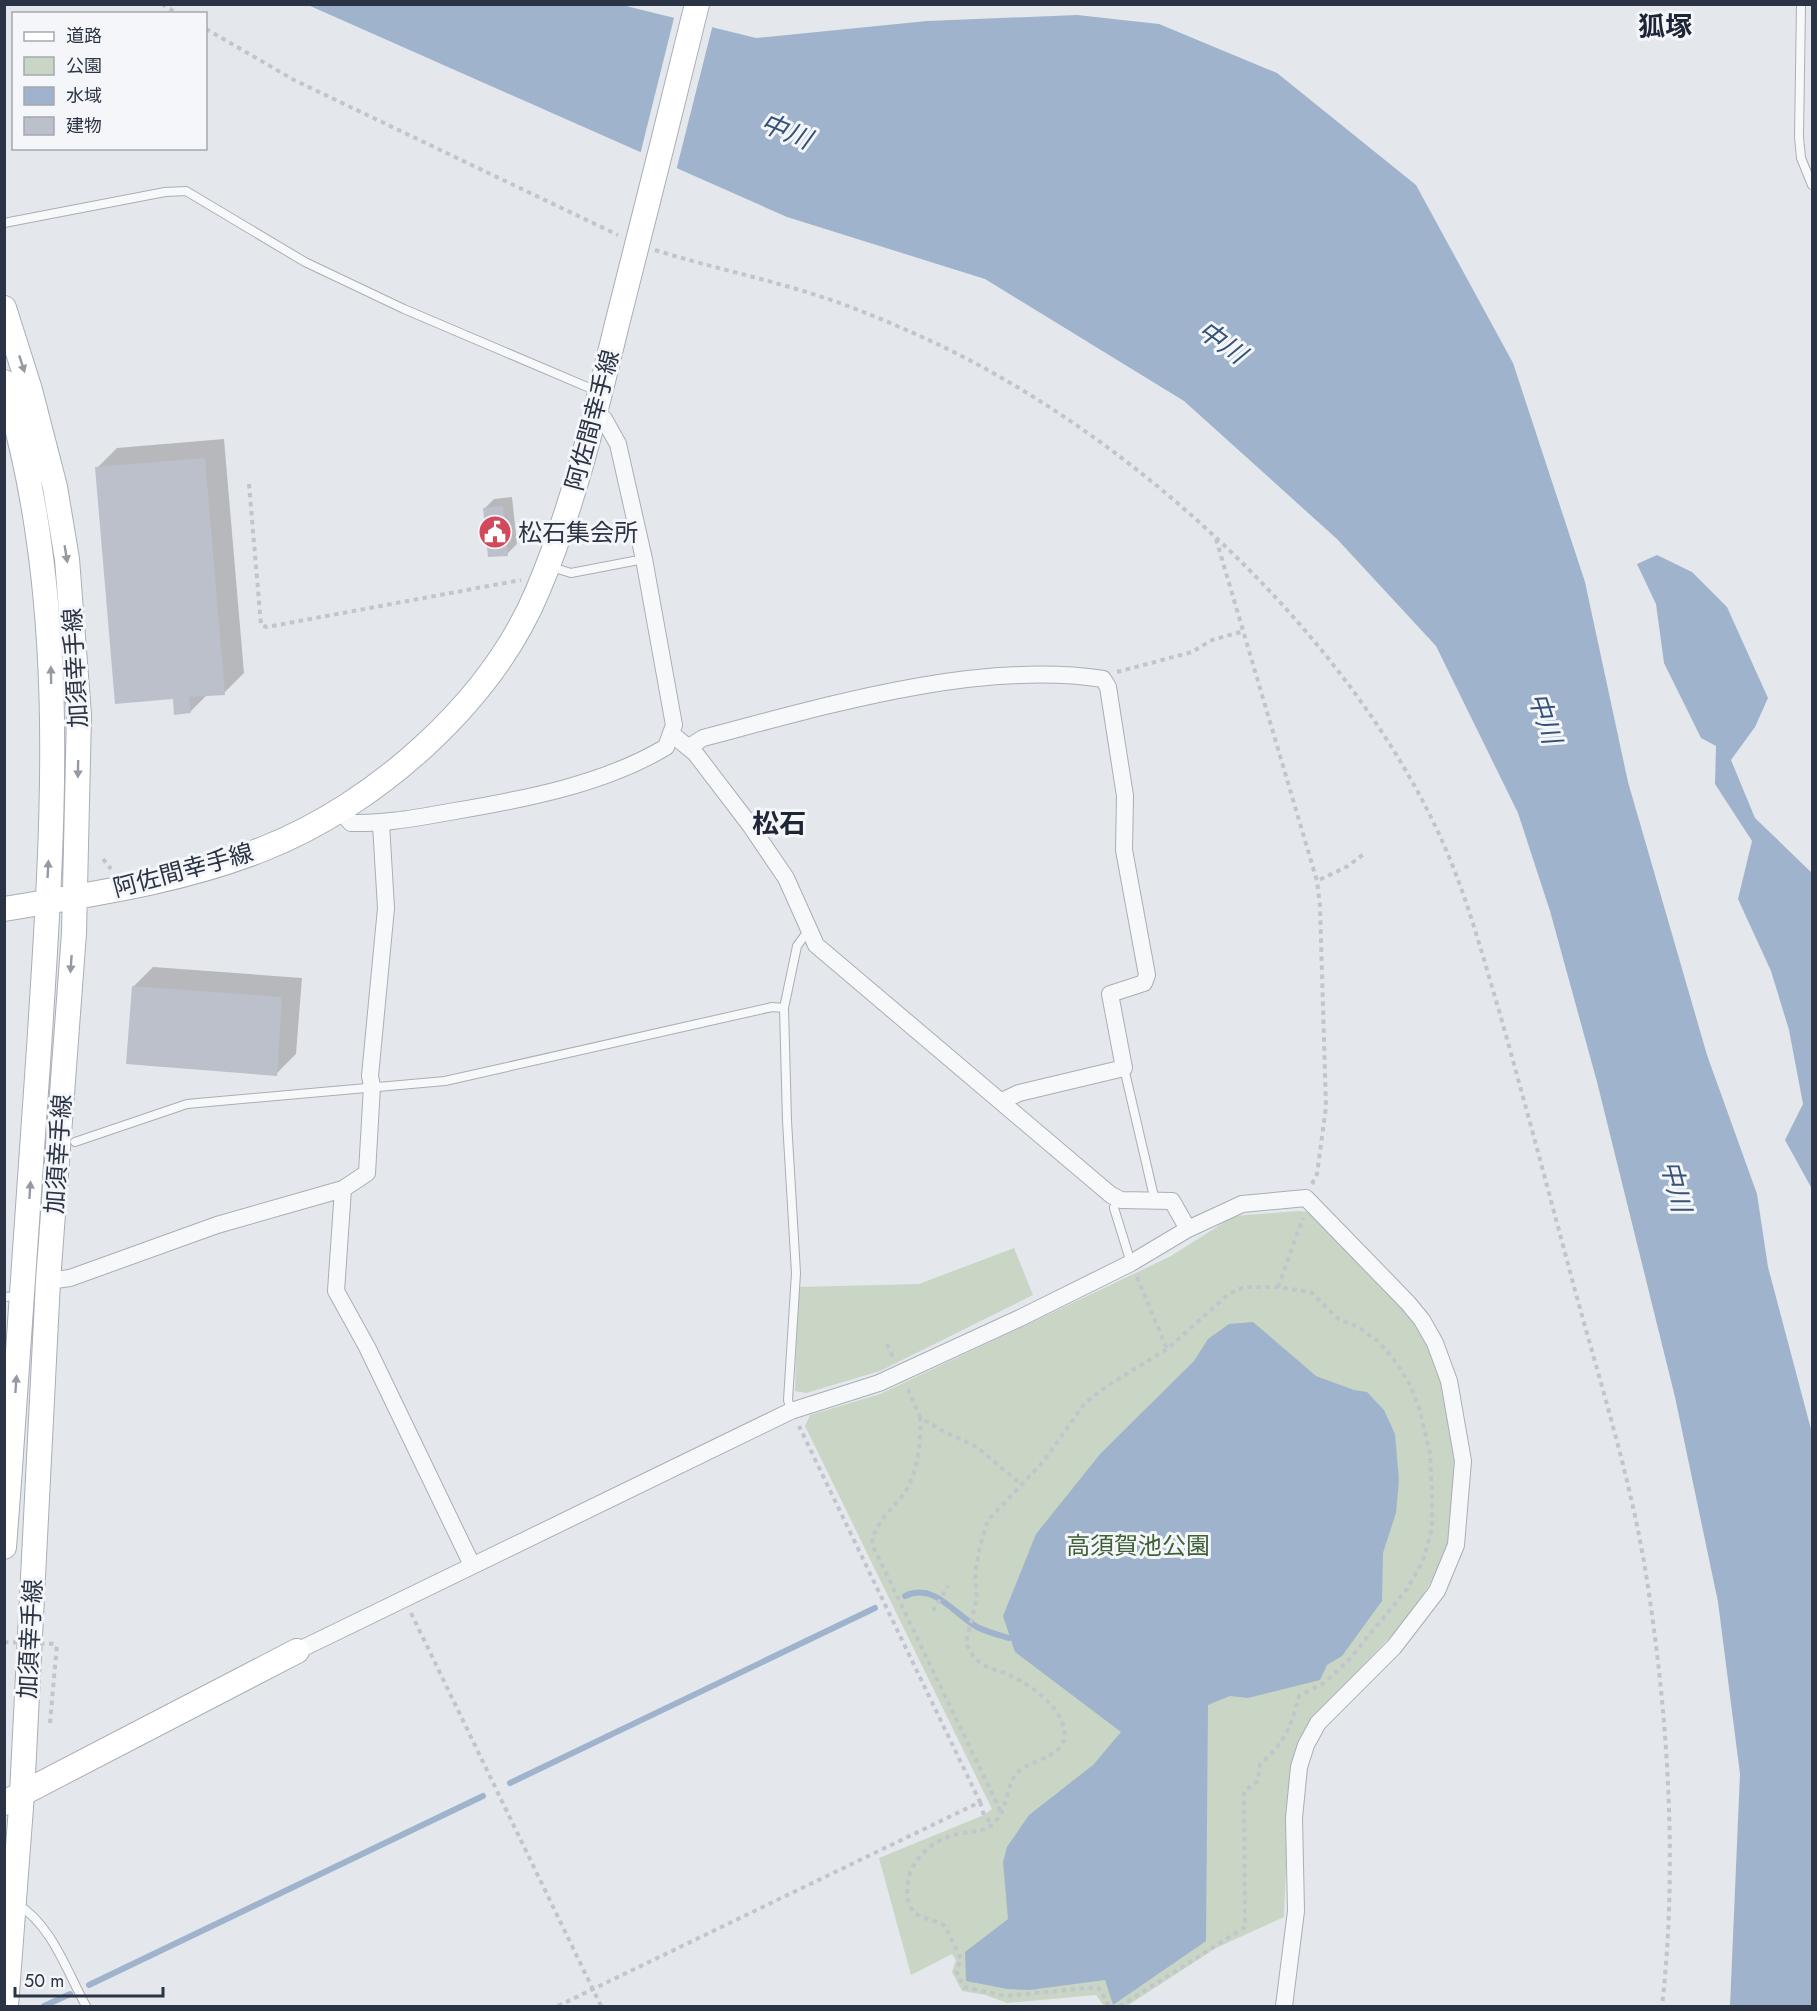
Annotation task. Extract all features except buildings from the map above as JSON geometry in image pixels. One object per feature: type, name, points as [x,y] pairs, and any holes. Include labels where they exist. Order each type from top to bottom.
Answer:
[{"type":"main road","name":"阿佐間幸手線","points":[[4,909],[155,882],[228,862],[294,835],[339,810],[411,758],[445,725],[481,683],[507,647],[545,574],[562,530],[598,403],[697,4]]},
{"type":"main road","name":"加須幸手線","points":[[4,308],[30,390],[53,476],[67,559],[79,714],[76,896],[13,1799],[14,1902],[6,2007]]},
{"type":"main road","name":"加須幸手線","points":[[4,382],[22,447],[38,531],[46,594],[51,662],[53,785],[47,901],[14,1297],[4,1547]]},
{"type":"main road","points":[[13,1799],[297,1651]]},
{"type":"street","points":[[339,810],[351,823],[381,824],[497,804],[567,787],[653,755],[666,747],[673,735],[674,725],[644,559],[618,444],[598,403]]},
{"type":"street","points":[[689,747],[693,743],[714,735],[926,684],[1049,674],[1103,679],[1108,687],[1125,796],[1124,850],[1147,975],[1144,983],[1110,994],[1124,1068],[1019,1093],[1002,1101]]},
{"type":"street","points":[[673,735],[689,747],[750,825],[786,878],[816,945],[1002,1101],[1065,1158],[1117,1198],[1172,1201],[1188,1229]]},
{"type":"street","points":[[48,1281],[70,1278],[217,1225],[343,1189],[367,1173],[372,1086],[370,1076],[386,908],[381,824]]},
{"type":"street","points":[[343,1189],[336,1292],[367,1347],[472,1565]]},
{"type":"street","points":[[297,1651],[404,1597],[791,1411],[828,1401],[901,1374],[1131,1263],[1188,1229],[1242,1204],[1306,1205],[1408,1303],[1422,1320],[1435,1343],[1449,1381],[1463,1461],[1456,1545],[1437,1591],[1394,1647],[1318,1723],[1305,1745],[1299,1767],[1294,1818],[1296,1911],[1284,2007]]},
{"type":"lane","points":[[1801,4],[1799,137],[1803,164],[1812,185]]},
{"type":"lane","points":[[4,223],[165,192],[186,191],[305,262],[598,403]]},
{"type":"lane","points":[[545,574],[571,573],[644,559]]},
{"type":"lane","points":[[791,1411],[788,1400],[796,1273],[784,1008],[797,946],[808,931]]},
{"type":"lane","points":[[75,1142],[187,1104],[445,1081],[772,1007],[784,1008]]},
{"type":"lane","points":[[1124,1068],[1155,1201]]},
{"type":"lane","points":[[1117,1198],[1114,1208],[1131,1263]]},
{"type":"lane","points":[[14,1902],[28,1911],[45,1930],[86,2007]]},
{"type":"path","points":[[162,4],[175,12]]},
{"type":"path","points":[[207,30],[294,80],[637,244],[816,295],[925,338],[1058,411],[1155,483],[1215,538],[1287,612],[1354,691],[1415,786],[1435,826],[1471,915],[1515,1068],[1629,1492],[1646,1571],[1662,1699],[1668,1798],[1668,1894],[1662,2007]]},
{"type":"path","points":[[249,484],[261,625],[267,627],[545,574]]},
{"type":"path","points":[[1215,538],[1317,881],[1320,906],[1326,1107],[1317,1174],[1278,1287]]},
{"type":"path","points":[[1103,679],[1112,673],[1192,652],[1212,640],[1244,631]]},
{"type":"path","points":[[1317,881],[1348,866],[1365,853]]},
{"type":"path","points":[[103,859],[113,871]]},
{"type":"path","points":[[1131,1263],[1167,1349]]},
{"type":"path","points":[[1109,2007],[1098,1987],[1005,1996],[964,1987],[956,1971],[961,1959],[945,1926],[915,1913],[907,1899],[909,1874],[916,1861],[936,1843],[957,1834],[986,1829],[1001,1813],[1013,1778],[1020,1769],[1053,1755],[1064,1741],[1065,1730],[1042,1695],[1010,1675],[979,1662],[970,1651],[966,1636],[974,1608],[975,1574],[988,1520],[1042,1462],[1085,1403],[1107,1386],[1167,1349],[1230,1293],[1245,1287],[1278,1287],[1311,1292],[1337,1317],[1358,1327],[1379,1342],[1400,1368],[1419,1407],[1430,1453],[1432,1528],[1423,1561],[1407,1589],[1347,1662],[1324,1683],[1299,1696],[1292,1724],[1280,1746],[1260,1764],[1258,1781],[1244,1791],[1245,1927],[1120,2007]]},
{"type":"path","points":[[905,1383],[920,1417],[921,1439],[908,1487],[877,1528],[872,1544],[1001,1813]]},
{"type":"path","points":[[791,1411],[980,1802],[984,1815],[992,1824]]},
{"type":"path","points":[[920,1417],[977,1447],[1022,1485]]},
{"type":"path","points":[[933,1611],[948,1586]]},
{"type":"path","points":[[404,1597],[601,2007]]},
{"type":"path","points":[[4,1642],[57,1644],[50,1723]]},
{"type":"path","points":[[558,2007],[980,1802]]},
{"type":"green space","name":"高須賀池公園","points":[[1310,1212],[1412,1319],[1425,1339],[1442,1383],[1456,1443],[1451,1531],[1443,1563],[1408,1618],[1317,1715],[1298,1743],[1290,1769],[1284,1917],[1216,1948],[1127,2006],[1104,2006],[1096,1995],[1007,2003],[985,1995],[962,1991],[952,1972],[956,1960],[952,1954],[911,1975],[879,1858],[984,1815],[992,1809],[805,1426],[810,1415],[880,1394],[1171,1256],[1234,1216]]},
{"type":"green space","points":[[1014,1248],[1033,1295],[880,1371],[806,1393],[795,1391],[798,1287],[919,1284]]},
{"type":"water","name":"中川","points":[[308,5],[622,5],[756,38],[927,21],[1077,15],[1159,24],[1277,73],[1416,185],[1513,363],[1585,582],[1628,782],[1707,1055],[1757,1194],[1768,1267],[1812,1433],[1812,2006],[1730,2006],[1740,1774],[1718,1602],[1675,1397],[1597,1082],[1550,911],[1518,813],[1436,646],[1337,539],[1184,401],[985,279],[787,217]]},
{"type":"water","points":[[1657,555],[1692,572],[1727,607],[1768,698],[1755,727],[1731,760],[1755,818],[1812,873],[1812,1189],[1785,1140],[1803,1104],[1789,1030],[1771,971],[1738,899],[1752,841],[1715,784],[1716,746],[1701,738],[1664,663],[1656,604],[1637,564]]},
{"type":"water","points":[[1253,1322],[1316,1376],[1354,1390],[1367,1392],[1384,1410],[1395,1434],[1399,1480],[1396,1513],[1383,1553],[1382,1601],[1342,1656],[1327,1665],[1320,1680],[1248,1698],[1230,1696],[1208,1705],[1206,1941],[1113,2005],[1105,1980],[1030,1990],[1007,1989],[966,1981],[965,1952],[1008,1919],[1003,1862],[1007,1847],[1029,1815],[1093,1765],[1121,1732],[1015,1652],[1003,1616],[1036,1534],[1101,1453],[1194,1361],[1208,1339],[1229,1324]]},
{"type":"pier","points":[[675,14],[713,24],[676,171],[640,155]]},
{"type":"waterway","points":[[905,1596],[915,1593],[934,1596],[977,1627],[1009,1638]]},
{"type":"waterway","points":[[510,1783],[875,1608]]},
{"type":"waterway","points":[[89,1985],[483,1796]]},
{"type":"waterway","points":[[44,2006],[70,1994]]},
{"type":"place","name":"松石集会所","points":[[495,532]]},
{"type":"district","name":"狐塚","points":[[1665,26]]},
{"type":"district","name":"松石","points":[[779,823]]}]
